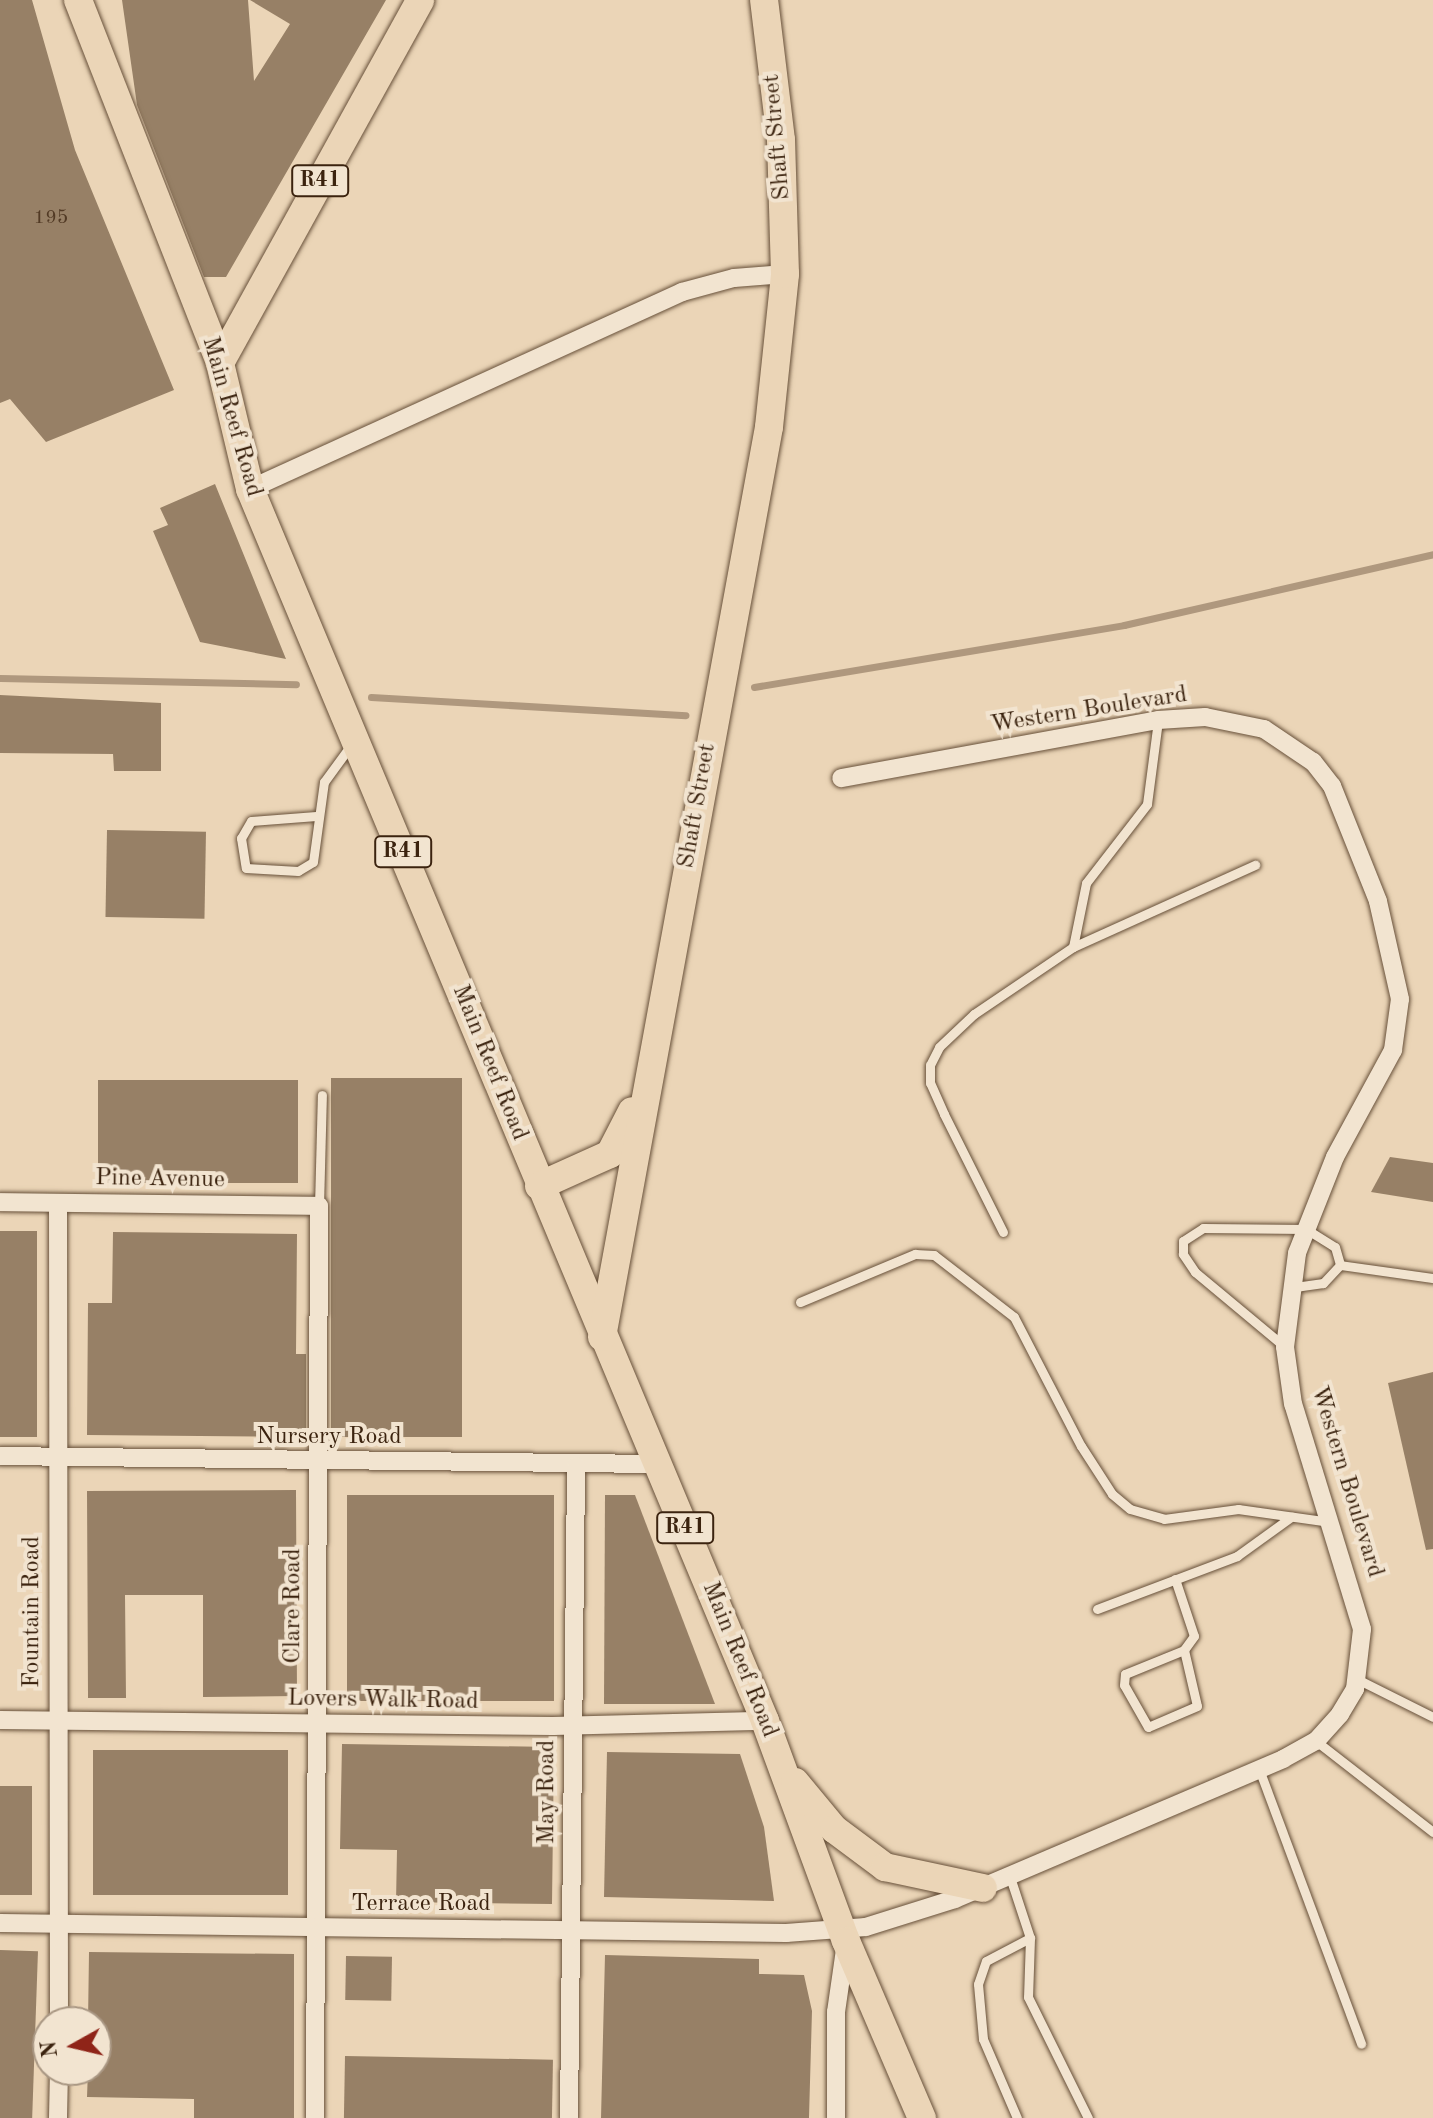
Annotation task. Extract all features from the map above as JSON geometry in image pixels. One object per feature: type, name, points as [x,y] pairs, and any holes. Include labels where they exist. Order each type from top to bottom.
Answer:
[{"type":"main road","name":"Main Reef Road","points":[[78,0],[220,363],[250,489],[358,740],[539,1186],[765,1721],[844,1935],[922,2118]]},
{"type":"main road","name":"R41","points":[[220,363],[420,0]]},
{"type":"main road","name":"Shaft Street","points":[[602,1337],[769,427],[785,274],[781,140],[764,0]]},
{"type":"main road","points":[[539,1186],[602,1159],[620,1143],[641,1072],[656,1043]]},
{"type":"main road","points":[[784,1769],[834,1829],[885,1867],[983,1888]]},
{"type":"street","points":[[250,489],[682,292],[734,278],[785,274]]},
{"type":"street","name":"Western Boulevard","points":[[841,778],[1158,720],[1236,721],[1264,729],[1313,762],[1355,832],[1396,966],[1399,1024],[1393,1050],[1335,1157],[1306,1229],[1290,1287],[1285,1347],[1293,1404],[1362,1629],[1357,1679],[1340,1714],[1316,1741],[1259,1769],[983,1888],[844,1935]]},
{"type":"street","name":"Pine Avenue","points":[[0,1202],[319,1206]]},
{"type":"street","name":"Fountain Road","points":[[58,1203],[59,2006]]},
{"type":"street","name":"Clare Road","points":[[315,2118],[319,1206]]},
{"type":"street","name":"Nursery Road","points":[[0,1456],[319,1464],[658,1464]]},
{"type":"street","name":"May Road","points":[[569,2118],[576,1466]]},
{"type":"street","name":"Lovers Walk Road","points":[[0,1720],[572,1726],[765,1721]]},
{"type":"street","name":"Terrace Road","points":[[0,1923],[317,1930],[571,1929],[844,1935]]},
{"type":"street","points":[[836,2118],[836,2012],[844,1935]]},
{"type":"street","points":[[58,2118],[59,2086]]},
{"type":"lane","points":[[1073,947],[1086,883],[1147,804],[1158,720]]},
{"type":"lane","points":[[316,816],[251,821],[241,838],[246,868],[259,873],[307,867],[316,856],[316,816],[331,765],[358,740]]},
{"type":"lane","points":[[1003,1232],[939,1104],[930,1065],[939,1047],[974,1014],[1073,947],[1255,865]]},
{"type":"lane","name":"Clare Road","points":[[319,1206],[322,1095]]},
{"type":"lane","points":[[1285,1347],[1195,1272],[1183,1254],[1183,1241],[1203,1228],[1306,1229],[1335,1247],[1340,1265]]},
{"type":"lane","points":[[800,1302],[915,1254],[934,1255],[1014,1317],[1081,1446],[1112,1494],[1130,1509],[1164,1519],[1238,1509],[1331,1522]]},
{"type":"lane","points":[[1340,1265],[1433,1278]]},
{"type":"lane","points":[[1290,1287],[1323,1283],[1340,1265]]},
{"type":"lane","points":[[1097,1609],[1237,1556],[1291,1517]]},
{"type":"lane","points":[[1175,1579],[1194,1636],[1184,1650],[1125,1674],[1124,1685],[1148,1727],[1197,1706],[1184,1650]]},
{"type":"lane","points":[[1357,1679],[1433,1717]]},
{"type":"lane","points":[[1316,1741],[1433,1832]]},
{"type":"lane","points":[[1259,1769],[1361,2044]]},
{"type":"lane","points":[[1010,1877],[1030,1938],[1028,1997],[1088,2118]]},
{"type":"lane","points":[[1017,2118],[983,2039],[978,1984],[986,1961],[1030,1938]]},
{"type":"building","points":[[0,0],[32,0],[75,150],[174,390],[46,442],[10,399],[0,403]]},
{"type":"building","points":[[122,0],[248,0],[254,81],[290,24],[250,0],[386,0],[226,277],[204,277],[137,105]]},
{"type":"building","points":[[215,484],[286,659],[200,642],[153,531],[168,525],[160,508]]},
{"type":"building","points":[[0,695],[161,703],[161,771],[114,771],[113,754],[0,753]]},
{"type":"building","points":[[107,830],[206,832],[204,919],[105,917]]},
{"type":"building","points":[[331,1078],[462,1078],[462,1437],[331,1437]]},
{"type":"building","points":[[98,1080],[298,1080],[298,1183],[98,1183]]},
{"type":"building","points":[[1390,1157],[1433,1163],[1433,1202],[1371,1192]]},
{"type":"building","points":[[0,1231],[37,1231],[37,1437],[0,1437]]},
{"type":"building","points":[[113,1232],[297,1234],[296,1354],[306,1354],[306,1437],[87,1435],[88,1303],[112,1303]]},
{"type":"building","points":[[1433,1372],[1433,1549],[1426,1550],[1388,1383]]},
{"type":"building","points":[[296,1490],[297,1696],[203,1697],[203,1595],[125,1595],[126,1698],[88,1698],[87,1491]]},
{"type":"building","points":[[347,1495],[554,1495],[554,1701],[347,1701]]},
{"type":"building","points":[[605,1495],[635,1495],[715,1704],[604,1704]]},
{"type":"building","points":[[342,1744],[554,1747],[552,1904],[396,1902],[397,1850],[340,1849]]},
{"type":"building","points":[[93,1750],[288,1750],[288,1895],[93,1895]]},
{"type":"building","points":[[607,1752],[740,1754],[764,1827],[774,1901],[604,1897]]},
{"type":"building","points":[[0,1786],[32,1786],[32,1895],[0,1895]]},
{"type":"building","points":[[0,1950],[38,1951],[36,2006],[32,2006],[32,2118],[0,2118]]},
{"type":"building","points":[[89,1952],[294,1954],[294,2118],[194,2118],[194,2099],[87,2097],[87,2086],[112,2086],[112,2006],[88,2006]]},
{"type":"building","points":[[605,1955],[759,1959],[759,1974],[804,1975],[812,2011],[809,2118],[601,2118]]},
{"type":"building","points":[[346,1956],[392,1957],[391,2001],[345,2000]]},
{"type":"building","points":[[345,2056],[553,2060],[552,2118],[344,2118]]},
{"type":"waterway","points":[[754,687],[1124,625],[1433,554]]},
{"type":"waterway","points":[[0,678],[296,684]]},
{"type":"waterway","points":[[371,697],[685,715]]}]
